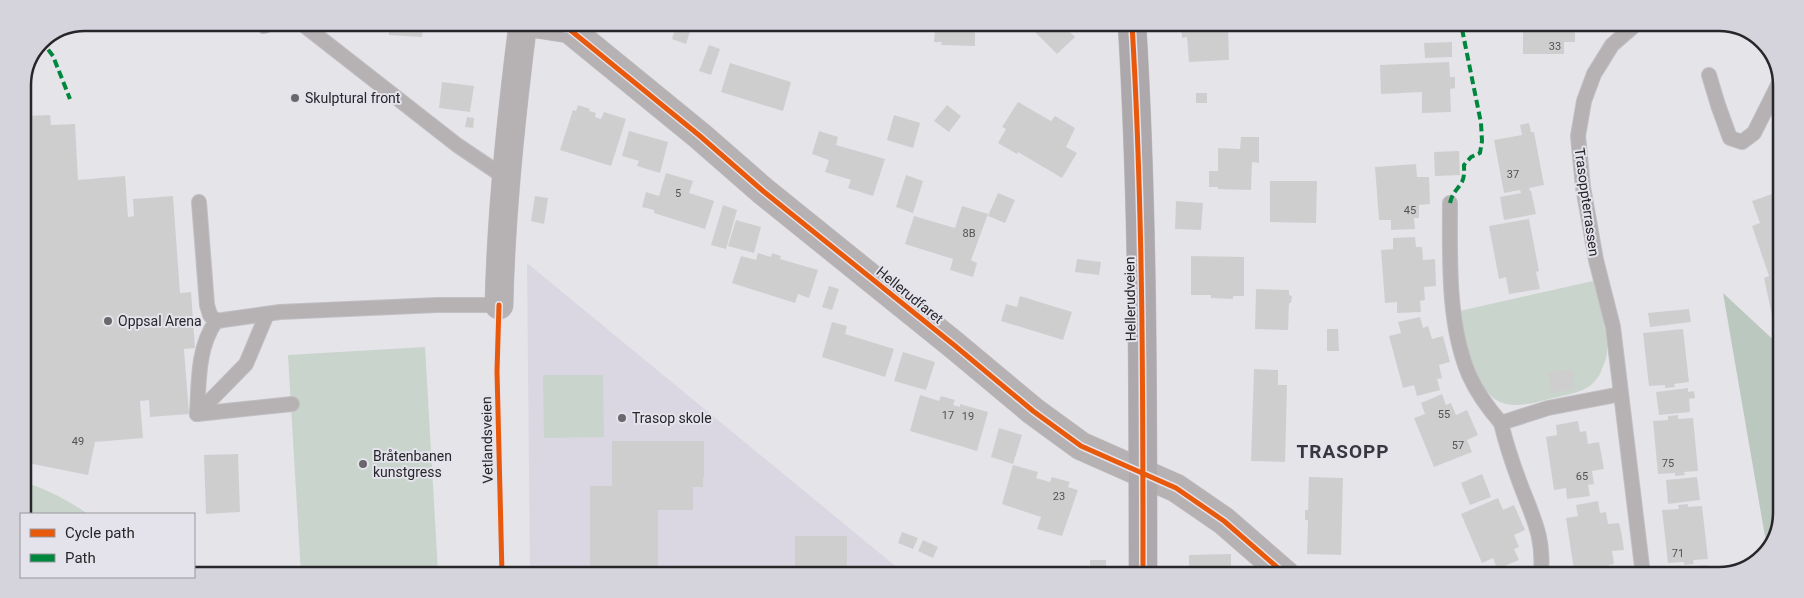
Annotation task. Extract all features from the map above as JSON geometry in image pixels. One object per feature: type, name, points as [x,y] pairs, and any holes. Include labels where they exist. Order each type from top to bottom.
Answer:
[{"type":"main road","name":"Hellerudveien","points":[[1132,31],[1139,188],[1144,567]]},
{"type":"street","points":[[499,305],[500,253],[510,128],[522,31]]},
{"type":"street","name":"Hellerudfaret","points":[[571,31],[1033,412],[1081,446],[1176,488],[1224,521],[1277,567]]},
{"type":"lane","points":[[311,31],[458,145],[506,178]]},
{"type":"lane","name":"Trasoppterrassen","points":[[1628,31],[1612,45],[1594,74],[1584,101],[1578,136],[1583,187],[1596,260],[1613,327],[1642,567]]},
{"type":"lane","points":[[1709,75],[1730,138],[1742,142],[1754,133],[1773,95]]},
{"type":"lane","points":[[199,202],[207,305],[210,315],[216,321]]},
{"type":"lane","points":[[1450,203],[1452,305],[1459,340],[1468,374],[1484,403],[1501,423],[1509,455],[1533,516],[1541,543],[1541,567]]},
{"type":"lane","points":[[197,414],[204,346],[209,331],[216,321],[280,312],[417,306],[499,305]]},
{"type":"lane","points":[[197,414],[246,364],[267,314]]},
{"type":"lane","points":[[1501,423],[1548,408],[1620,394]]},
{"type":"lane","points":[[197,414],[292,404]]},
{"type":"shaded area","name":"Trasop skole","points":[[527,263],[896,567],[530,567]]},
{"type":"shaded area","points":[[1593,281],[1607,343],[1605,361],[1594,382],[1574,393],[1527,404],[1504,404],[1491,396],[1484,388],[1474,367],[1460,311]]},
{"type":"shaded area","points":[[1723,293],[1773,339],[1773,513],[1771,527],[1766,540]]},
{"type":"shaded area","name":"Bråtenbanen kunstgress","points":[[425,347],[438,567],[301,567],[288,355]]},
{"type":"shaded area","points":[[543,375],[603,375],[604,437],[544,438]]},
{"type":"shaded area","points":[[31,485],[57,495],[86,513],[31,513]]},
{"type":"building","points":[[358,31],[423,31],[422,37],[389,35],[389,32]]},
{"type":"building","points":[[674,31],[690,31],[686,44],[672,39]]},
{"type":"building","points":[[935,31],[975,31],[975,46],[941,45],[942,42],[934,42]]},
{"type":"building","points":[[1034,31],[1069,31],[1075,37],[1057,54]]},
{"type":"building","points":[[1181,31],[1228,31],[1229,60],[1189,62],[1187,37],[1182,38]]},
{"type":"building","points":[[1523,31],[1575,31],[1575,42],[1564,42],[1564,54],[1523,54]]},
{"type":"building","points":[[1452,42],[1452,57],[1425,58],[1424,43]]},
{"type":"building","points":[[709,45],[720,49],[711,75],[699,71]]},
{"type":"building","points":[[1449,62],[1450,77],[1455,77],[1455,88],[1450,89],[1451,112],[1422,113],[1422,92],[1381,94],[1380,65]]},
{"type":"building","points":[[730,63],[791,82],[783,111],[721,92]]},
{"type":"building","points":[[442,82],[474,86],[470,112],[439,108]]},
{"type":"building","points":[[1196,93],[1207,93],[1207,103],[1196,103]]},
{"type":"building","points":[[1018,102],[1051,121],[1055,116],[1075,128],[1066,147],[1077,153],[1062,178],[1018,152],[1017,154],[998,143],[1006,129],[1002,127]]},
{"type":"building","points":[[578,105],[590,109],[589,111],[596,113],[595,117],[601,119],[604,112],[626,119],[611,166],[560,150],[573,110],[576,111]]},
{"type":"building","points":[[947,105],[961,116],[949,132],[934,121]]},
{"type":"building","name":"Oppsal Arena","points":[[50,115],[51,125],[75,124],[78,180],[125,176],[128,217],[134,216],[133,199],[173,196],[180,293],[191,292],[195,348],[184,349],[189,414],[150,417],[149,400],[140,401],[143,438],[95,442],[88,475],[31,464],[31,116]]},
{"type":"building","points":[[894,115],[920,123],[913,148],[887,140]]},
{"type":"building","points":[[467,117],[474,118],[473,128],[465,127]]},
{"type":"building","points":[[1529,123],[1531,132],[1534,132],[1544,185],[1529,188],[1536,214],[1504,220],[1500,197],[1521,193],[1520,190],[1504,193],[1494,140],[1522,135],[1520,125]]},
{"type":"building","points":[[629,131],[668,142],[660,173],[637,166],[639,161],[622,156]]},
{"type":"building","points":[[819,131],[838,137],[836,145],[885,159],[873,196],[848,188],[851,180],[825,172],[829,160],[812,154]]},
{"type":"building","points":[[1241,137],[1259,137],[1259,163],[1252,162],[1251,190],[1209,187],[1209,171],[1218,171],[1218,148],[1240,149]]},
{"type":"building","points":[[1459,151],[1460,175],[1435,176],[1434,152]]},
{"type":"building","points":[[1416,164],[1417,177],[1429,177],[1430,204],[1419,205],[1419,218],[1414,218],[1415,229],[1391,230],[1391,220],[1379,220],[1375,167]]},
{"type":"building","points":[[666,173],[693,181],[689,193],[714,201],[705,229],[654,213],[654,210],[642,207],[646,192],[659,196]]},
{"type":"building","points":[[906,175],[923,181],[913,213],[896,207]]},
{"type":"building","points":[[1270,181],[1317,181],[1316,223],[1270,222]]},
{"type":"building","points":[[998,193],[1015,200],[1005,223],[988,216]]},
{"type":"building","points":[[1773,194],[1773,320],[1764,278],[1769,276],[1752,226],[1760,223],[1752,201]]},
{"type":"building","points":[[535,196],[548,198],[544,224],[531,221]]},
{"type":"building","points":[[1176,201],[1203,203],[1201,230],[1175,229]]},
{"type":"building","points":[[723,205],[737,210],[726,249],[711,245]]},
{"type":"building","points":[[962,206],[988,214],[971,260],[977,263],[973,277],[950,270],[953,259],[905,244],[914,216],[955,228]]},
{"type":"building","points":[[1529,219],[1539,271],[1536,272],[1540,289],[1509,294],[1506,277],[1499,279],[1489,226]]},
{"type":"building","points":[[736,220],[761,227],[754,253],[728,246]]},
{"type":"building","points":[[1415,237],[1416,247],[1422,247],[1423,260],[1435,259],[1436,286],[1424,287],[1425,300],[1420,301],[1421,312],[1397,313],[1397,302],[1385,303],[1381,250],[1393,249],[1393,238]]},
{"type":"building","points":[[758,253],[771,257],[772,253],[781,256],[780,259],[818,270],[809,298],[798,294],[795,303],[732,283],[741,256],[756,260]]},
{"type":"building","points":[[1191,256],[1244,257],[1244,296],[1233,296],[1233,299],[1211,298],[1211,295],[1191,295]]},
{"type":"building","points":[[1077,259],[1101,262],[1099,275],[1075,272]]},
{"type":"building","points":[[829,286],[839,289],[832,310],[822,307]]},
{"type":"building","points":[[1256,289],[1289,290],[1289,295],[1292,296],[1291,303],[1289,303],[1288,330],[1255,329]]},
{"type":"building","points":[[1020,296],[1072,312],[1063,340],[1001,321],[1006,304],[1017,307]]},
{"type":"building","points":[[1689,309],[1691,322],[1650,327],[1648,313]]},
{"type":"building","points":[[1420,317],[1423,328],[1428,326],[1432,339],[1443,336],[1450,362],[1439,365],[1442,378],[1437,379],[1440,390],[1417,396],[1414,385],[1403,388],[1389,336],[1401,333],[1398,322]]},
{"type":"building","points":[[832,322],[847,326],[845,334],[894,349],[885,377],[822,357]]},
{"type":"building","points":[[1327,329],[1338,329],[1339,351],[1327,351]]},
{"type":"building","points":[[1683,329],[1689,382],[1674,384],[1675,387],[1665,388],[1665,385],[1649,386],[1643,333]]},
{"type":"building","points":[[903,352],[935,362],[926,390],[894,381]]},
{"type":"building","points":[[1254,369],[1278,370],[1278,385],[1287,385],[1285,462],[1251,461]]},
{"type":"building","points":[[1572,369],[1575,389],[1551,393],[1548,372]]},
{"type":"building","points":[[1688,388],[1688,392],[1694,391],[1695,398],[1689,399],[1690,412],[1659,415],[1656,392]]},
{"type":"building","points":[[1442,394],[1446,405],[1451,403],[1456,415],[1467,410],[1478,435],[1467,440],[1472,452],[1434,467],[1414,418],[1425,414],[1421,403]]},
{"type":"building","points":[[920,395],[939,401],[941,396],[955,400],[953,405],[960,407],[960,404],[988,412],[977,451],[910,431]]},
{"type":"building","points":[[1678,415],[1678,419],[1693,418],[1698,471],[1684,472],[1685,475],[1675,476],[1675,473],[1658,474],[1653,421],[1668,420],[1668,416]]},
{"type":"building","points":[[1578,421],[1580,432],[1586,431],[1588,444],[1599,442],[1604,469],[1592,471],[1594,484],[1588,485],[1590,496],[1567,499],[1566,488],[1554,490],[1546,437],[1557,435],[1556,425]]},
{"type":"building","points":[[999,428],[1022,435],[1013,464],[991,457]]},
{"type":"building","points":[[612,441],[704,441],[703,487],[693,487],[693,510],[658,510],[658,567],[590,567],[590,486],[612,486]]},
{"type":"building","points":[[238,454],[240,512],[206,514],[204,455]]},
{"type":"building","points":[[1013,465],[1038,472],[1036,478],[1050,482],[1052,477],[1070,482],[1068,487],[1078,490],[1062,536],[1037,529],[1041,517],[1002,504]]},
{"type":"building","points":[[1482,474],[1491,497],[1470,505],[1461,483]]},
{"type":"building","points":[[1309,477],[1343,478],[1341,555],[1307,554],[1308,520],[1305,520],[1305,510],[1308,510]]},
{"type":"building","points":[[1697,477],[1700,500],[1668,504],[1666,480]]},
{"type":"building","points":[[1498,498],[1503,510],[1514,505],[1525,530],[1514,535],[1519,547],[1514,549],[1519,560],[1502,567],[1496,567],[1493,558],[1482,563],[1461,514]]},
{"type":"building","points":[[1598,501],[1600,513],[1606,512],[1608,524],[1619,523],[1624,550],[1612,551],[1614,564],[1609,565],[1609,567],[1574,567],[1566,518],[1578,516],[1576,505]]},
{"type":"building","points":[[1688,504],[1688,507],[1702,506],[1708,559],[1693,560],[1694,564],[1684,565],[1684,562],[1668,563],[1662,510],[1679,509],[1678,505]]},
{"type":"building","points":[[902,532],[918,538],[913,549],[898,543]]},
{"type":"building","points":[[795,536],[847,536],[847,567],[795,567]]},
{"type":"building","points":[[923,540],[938,547],[933,558],[918,551]]},
{"type":"building","points":[[1231,554],[1231,567],[1189,567],[1189,555]]},
{"type":"building","points":[[1090,560],[1106,560],[1106,567],[1090,567]]},
{"type":"building","points":[[1707,565],[1707,567],[1686,567]]},
{"type":"marked path","points":[[1450,203],[1453,195],[1462,183],[1464,165],[1471,157],[1480,153],[1482,141],[1481,123],[1462,31]]},
{"type":"marked path","points":[[47,47],[53,56],[70,99]]},
{"type":"cycle path","points":[[571,31],[700,136],[763,191],[1033,411],[1081,446],[1176,488],[1224,521],[1277,567]]},
{"type":"cycle path","points":[[1132,31],[1140,230],[1143,567]]},
{"type":"cycle path","name":"Vetlandsveien","points":[[499,305],[497,371],[502,567]]},
{"type":"place","name":"Skulptural front","points":[[295,98]]},
{"type":"place","name":"Oppsal Arena","points":[[108,321]]},
{"type":"place","name":"Trasop skole","points":[[622,418]]},
{"type":"place","name":"Bråtenbanen kunstgress","points":[[363,464]]},
{"type":"district","name":"TRASOPP","points":[[1343,451]]}]
